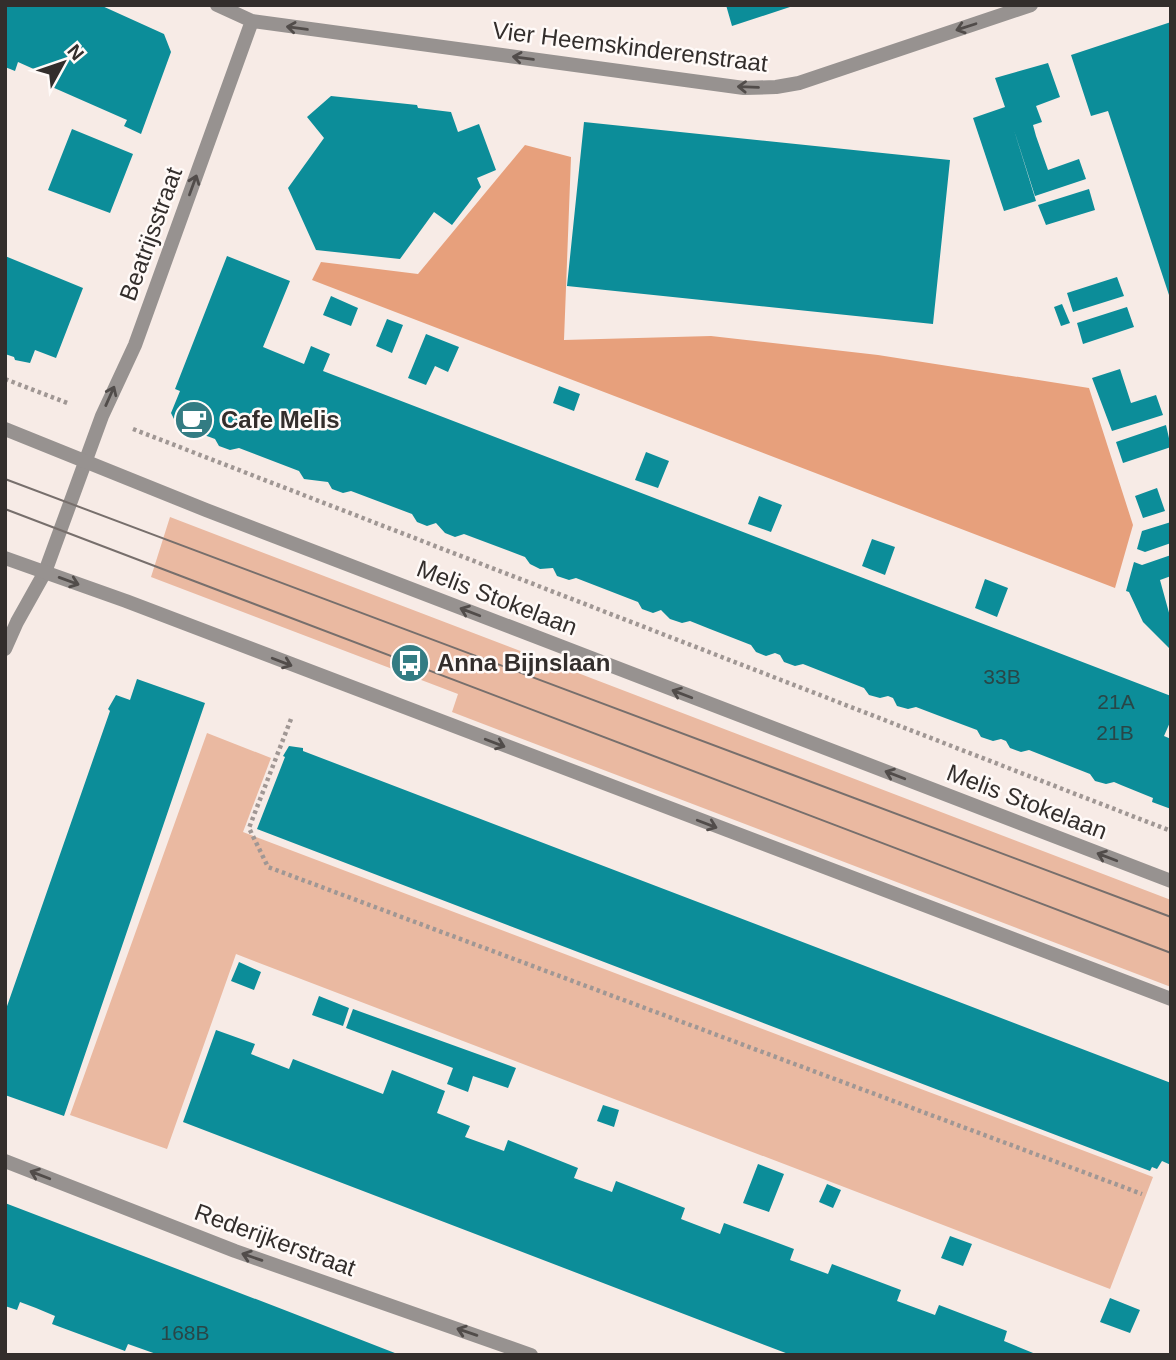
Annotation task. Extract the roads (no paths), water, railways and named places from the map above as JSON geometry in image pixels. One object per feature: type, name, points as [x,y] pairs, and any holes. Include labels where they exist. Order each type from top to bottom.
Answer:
[{"type":"street","name":"Vier Heemskinderenstraat","points":[[217,5],[252,22],[744,88],[799,83],[1031,5]]},
{"type":"street","name":"Beatrijsstraat","points":[[85,460],[135,345],[252,22]]},
{"type":"street","name":"Melis Stokelaan","points":[[5,429],[206,510],[1171,881]]},
{"type":"street","points":[[5,649],[46,572],[85,460]]},
{"type":"street","points":[[5,558],[1171,999]]},
{"type":"street","name":"Rederijkerstraat","points":[[5,1161],[235,1251],[531,1355]]},
{"type":"tram line","points":[[5,479],[1171,917]]},
{"type":"tram line","points":[[5,509],[1171,953]]},
{"type":"place","name":"Cafe Melis","points":[[194,420]]},
{"type":"place","name":"Anna Bijnslaan","points":[[410,663]]}]
